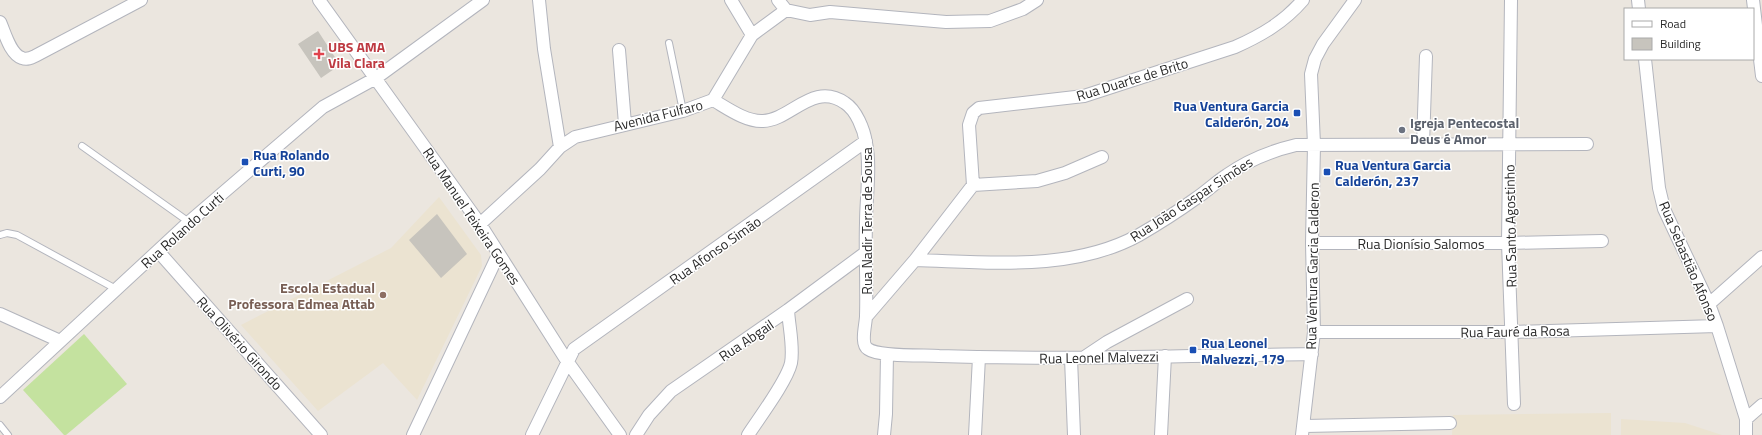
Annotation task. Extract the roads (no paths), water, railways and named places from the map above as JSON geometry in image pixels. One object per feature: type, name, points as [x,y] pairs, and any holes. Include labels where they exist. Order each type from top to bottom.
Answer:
[{"type":"street","points":[[0,22],[12,47],[23,58],[35,56],[141,0]]},
{"type":"street","name":"Rua Manuel Teixeira Gomes","points":[[319,0],[480,224],[498,255],[567,361],[620,435]]},
{"type":"street","name":"Rua Rolando Curti","points":[[0,397],[189,222],[323,107],[376,78],[483,0]]},
{"type":"street","points":[[539,0],[544,49],[560,148]]},
{"type":"street","points":[[731,0],[752,35]]},
{"type":"street","points":[[778,0],[786,10],[810,15],[830,12],[946,22],[990,21],[1023,9],[1037,0]]},
{"type":"street","name":"Rua Duarte de Brito","points":[[974,185],[969,124],[974,113],[979,108],[1084,96],[1236,47],[1280,23],[1303,0]]},
{"type":"street","name":"Rua Ventura Garcia Calderon","points":[[1304,430],[1314,332],[1312,243],[1314,145],[1312,74],[1315,59],[1323,44],[1355,0]]},
{"type":"street","name":"Rua Santo Agostinho","points":[[1511,0],[1508,243],[1514,404]]},
{"type":"street","points":[[1754,8],[1762,76]]},
{"type":"street","name":"Avenida Fulfaro","points":[[480,224],[540,170],[560,148],[575,137],[683,111],[713,100],[752,35],[786,10]]},
{"type":"street","points":[[619,50],[625,124]]},
{"type":"street","points":[[1423,144],[1426,56]]},
{"type":"street","name":"Rua Sebastião Afonso","points":[[1645,60],[1658,188],[1664,209],[1709,304],[1717,326],[1746,419],[1746,435]]},
{"type":"street","name":"Rua Nadir Terra de Sousa","points":[[713,100],[748,119],[762,122],[825,95],[835,97],[846,104],[854,112],[866,141],[868,158],[865,253],[866,317],[864,345],[867,349],[887,354]]},
{"type":"street","name":"Rua Afonso Simão","points":[[532,435],[574,349],[866,141]]},
{"type":"street","name":"Rua João Gaspar Simões","points":[[915,260],[996,262],[1062,260],[1089,255],[1111,248],[1138,235],[1196,199],[1227,174],[1254,159],[1274,150],[1296,145],[1587,144]]},
{"type":"street","points":[[866,317],[915,260],[974,185],[1037,181],[1065,173],[1102,157]]},
{"type":"street","name":"Rua Dionísio Salomos","points":[[1312,243],[1508,243],[1602,241]]},
{"type":"street","name":"Rua Olivério Girondo","points":[[158,251],[321,435]]},
{"type":"street","name":"Rua Abgail","points":[[636,435],[649,414],[671,391],[788,310],[865,253]]},
{"type":"street","points":[[413,435],[498,255]]},
{"type":"street","points":[[1709,304],[1762,257]]},
{"type":"street","points":[[1084,358],[1106,342],[1187,299]]},
{"type":"street","points":[[748,435],[783,380],[790,364],[792,355],[788,310]]},
{"type":"street","points":[[0,314],[60,341]]},
{"type":"street","name":"Rua Fauré da Rosa","points":[[1314,332],[1512,332],[1717,326]]},
{"type":"street","points":[[884,435],[886,414],[887,354]]},
{"type":"street","name":"Rua Leonel Malvezzi","points":[[887,354],[1071,358],[1312,354]]},
{"type":"street","points":[[1161,435],[1165,356]]},
{"type":"street","points":[[975,435],[979,357]]},
{"type":"street","points":[[1071,358],[1074,435]]},
{"type":"street","points":[[1746,419],[1762,405]]},
{"type":"street","points":[[1304,430],[1400,430],[1450,423]]},
{"type":"lane","points":[[669,43],[683,111]]},
{"type":"lane","points":[[82,146],[189,222]]},
{"type":"lane","points":[[0,236],[7,233],[17,235],[116,289]]},
{"type":"lane","points":[[0,426],[8,435]]},
{"type":"place","name":"UBS AMA Vila Clara","points":[[319,54]]},
{"type":"place","name":"Rua Ventura Garcia Calderón, 204","points":[[1297,113]]},
{"type":"place","name":"Igreja Pentecostal Deus é Amor","points":[[1402,130]]},
{"type":"place","name":"Rua Rolando Curti, 90","points":[[245,162]]},
{"type":"place","name":"Rua Ventura Garcia Calderón, 237","points":[[1327,172]]},
{"type":"place","name":"Escola Estadual Professora Edmea Attab","points":[[383,295]]},
{"type":"place","name":"Rua Leonel Malvezzi, 179","points":[[1193,350]]}]
